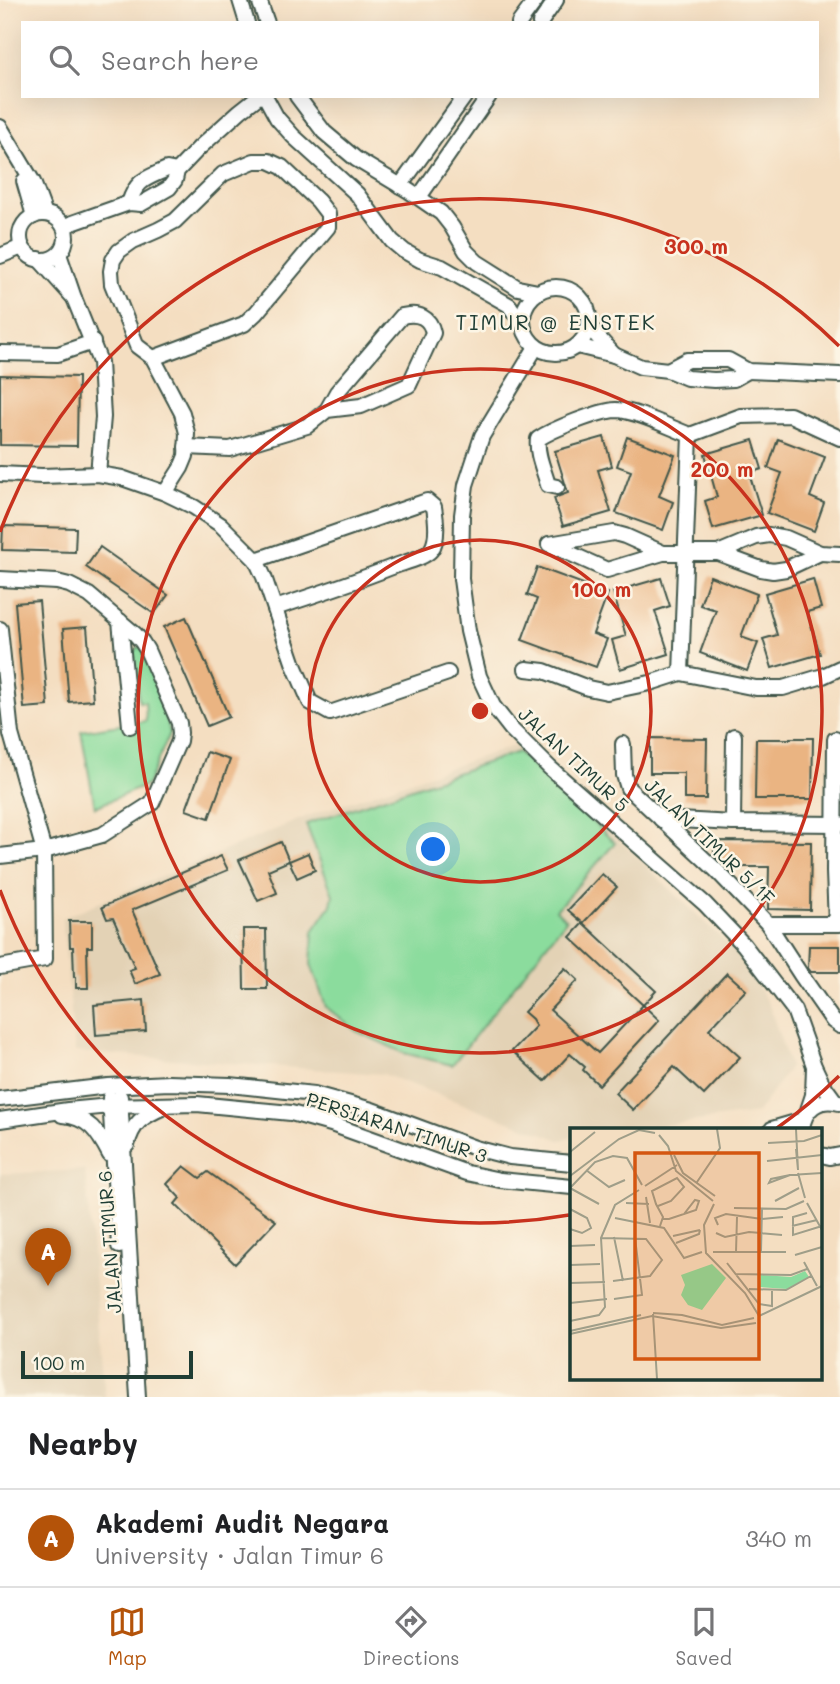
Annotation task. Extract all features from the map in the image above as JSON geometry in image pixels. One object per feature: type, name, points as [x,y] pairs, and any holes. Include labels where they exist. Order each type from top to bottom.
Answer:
[{"type":"street","points":[[240,0],[246,21]]},
{"type":"street","points":[[260,0],[266,21]]},
{"type":"street","points":[[520,21],[536,0]]},
{"type":"street","points":[[541,21],[556,0]]},
{"type":"street","points":[[64,226],[129,203],[134,187],[167,169],[177,171],[257,98]]},
{"type":"street","points":[[266,98],[277,118],[293,135],[357,194],[392,242],[420,260],[442,267],[509,304],[522,323]]},
{"type":"street","points":[[298,98],[324,132],[356,159],[441,213],[477,262],[518,288],[538,292]]},
{"type":"street","points":[[400,186],[465,98]]},
{"type":"street","points":[[419,197],[488,98]]},
{"type":"street","points":[[0,127],[33,182],[39,215]]},
{"type":"street","points":[[153,358],[244,324],[328,227],[328,214],[282,167],[270,161],[254,161],[223,174],[176,221],[133,241],[119,251],[113,260],[112,284],[137,346],[153,358],[181,412],[187,433],[186,456],[165,493]]},
{"type":"street","points":[[39,215],[52,216],[59,220],[66,233],[66,241],[59,254],[46,260],[32,257],[22,247],[20,240],[28,220],[39,215]]},
{"type":"street","points":[[0,256],[22,247]]},
{"type":"street","points":[[59,254],[100,362],[103,417],[98,474]]},
{"type":"street","points":[[38,259],[74,298]]},
{"type":"street","points":[[548,288],[570,290],[586,306],[589,316],[589,327],[584,338],[568,352],[556,354],[536,347],[524,332],[522,323],[526,305],[531,298],[548,288]]},
{"type":"street","points":[[187,447],[230,449],[307,426],[327,410],[337,392],[402,316],[421,316],[431,324],[433,333],[409,385],[361,406],[327,410]]},
{"type":"street","points":[[589,327],[614,355]]},
{"type":"street","points":[[0,353],[58,354],[93,342]]},
{"type":"street","points":[[577,346],[614,355],[640,367],[668,370],[687,360],[728,360],[748,371],[840,375]]},
{"type":"street","name":"JALAN TIMUR 5","points":[[536,347],[482,436],[466,485],[462,515],[461,579],[468,631],[479,676],[493,706],[511,729],[550,768],[705,904],[744,945],[794,1010],[814,1066],[822,1083],[837,1102]]},
{"type":"street","points":[[557,487],[548,485],[537,446],[538,439],[547,433],[616,410],[690,435],[741,416],[790,415],[840,438]]},
{"type":"street","points":[[681,674],[690,435]]},
{"type":"street","points":[[0,474],[98,474],[122,478],[165,493],[194,507],[221,525],[256,560],[310,702],[330,713],[448,673]]},
{"type":"street","points":[[256,560],[418,504],[427,502],[434,507],[435,542],[430,551],[275,608]]},
{"type":"street","points":[[663,553],[614,533],[549,544],[607,570],[663,553],[718,553],[756,537],[769,536],[786,538],[820,553],[840,554]]},
{"type":"street","points":[[718,553],[773,571],[786,569],[820,553]]},
{"type":"street","points":[[0,579],[69,585],[89,595],[120,621],[135,634],[147,650],[179,723],[180,733],[152,803],[102,835],[44,851],[0,856]]},
{"type":"street","points":[[120,621],[130,726]]},
{"type":"street","points":[[0,629],[11,734],[44,851],[45,959],[0,967]]},
{"type":"street","points":[[526,669],[544,671],[588,688],[607,692],[681,674],[756,688],[783,688],[812,680],[840,667]]},
{"type":"street","points":[[733,823],[734,736]]},
{"type":"street","points":[[768,924],[838,924],[835,739]]},
{"type":"street","name":"JALAN TIMUR 5/1F","points":[[623,744],[624,775],[628,788],[717,871],[768,924],[833,1021],[840,1026]]},
{"type":"street","points":[[661,819],[837,824]]},
{"type":"street","name":"JALAN TIMUR 5","points":[[804,1120],[813,1095],[814,1066]]},
{"type":"street","name":"PERSIARAN TIMUR 3","points":[[0,1099],[114,1086],[169,1083],[230,1085],[314,1094],[372,1110],[475,1148],[510,1157],[570,1163]]},
{"type":"street","name":"JALAN TIMUR 6","points":[[114,1086],[131,1397]]},
{"type":"street","points":[[776,1128],[804,1120],[816,1104],[825,1101],[837,1102]]},
{"type":"street","name":"PERSIARAN TIMUR 3","points":[[0,1120],[116,1106],[197,1104],[291,1113],[331,1124],[467,1173],[500,1180],[570,1186]]},
{"type":"street","points":[[44,1114],[75,1116],[86,1122],[118,1158],[135,1125],[149,1114],[168,1105]]},
{"type":"street","points":[[822,1155],[830,1157],[840,1154]]},
{"type":"street","name":"JALAN TIMUR 6","points":[[118,1158],[138,1397]]},
{"type":"shaded area","points":[[519,744],[738,954],[769,1005],[790,1067],[757,1113],[644,1128],[570,1128],[570,1138],[560,1140],[383,1074],[75,1052],[62,918],[308,816]]},
{"type":"shaded area","points":[[85,1170],[105,1397],[0,1397],[0,1174]]},
{"type":"green space","points":[[139,646],[146,652],[170,733],[147,785],[95,807],[81,731],[146,721],[145,702],[139,702],[133,653]]},
{"type":"green space","points":[[518,752],[615,843],[556,910],[566,920],[452,1065],[404,1053],[356,1031],[326,1007],[311,964],[313,931],[331,905],[333,895],[306,824]]},
{"type":"building","points":[[0,375],[78,377],[77,446],[0,445]]},
{"type":"building","points":[[604,437],[612,466],[598,470],[611,512],[563,526],[554,498],[568,493],[555,451]]},
{"type":"building","points":[[627,437],[675,455],[659,496],[673,502],[663,530],[616,513],[631,471],[617,466]]},
{"type":"building","points":[[778,439],[825,457],[810,497],[824,503],[814,531],[767,513],[782,473],[768,468]]},
{"type":"building","points":[[753,440],[762,469],[749,473],[762,515],[713,529],[705,501],[717,497],[705,454]]},
{"type":"building","points":[[3,526],[76,528],[75,552],[2,550]]},
{"type":"building","points":[[100,547],[168,595],[154,614],[86,567]]},
{"type":"building","points":[[537,567],[608,593],[593,634],[607,639],[596,667],[522,640],[537,599],[527,595]]},
{"type":"building","points":[[710,576],[757,594],[741,637],[758,643],[747,671],[700,653],[716,610],[700,605]]},
{"type":"building","points":[[661,578],[670,606],[655,611],[669,654],[620,669],[612,640],[626,636],[613,592]]},
{"type":"building","points":[[813,579],[821,608],[807,612],[820,654],[772,668],[763,639],[777,635],[765,593]]},
{"type":"building","points":[[39,601],[48,706],[24,708],[15,603]]},
{"type":"building","points":[[186,617],[229,717],[207,726],[164,627]]},
{"type":"building","points":[[87,627],[93,700],[69,702],[63,629]]},
{"type":"building","points":[[650,738],[707,739],[706,799],[684,799],[684,773],[650,773]]},
{"type":"building","points":[[813,738],[812,799],[755,799],[756,739]]},
{"type":"building","points":[[207,752],[230,760],[209,818],[186,810]]},
{"type":"building","points":[[714,841],[811,842],[810,910],[768,909],[769,867],[727,867],[714,855]]},
{"type":"building","points":[[281,842],[289,861],[268,870],[277,893],[258,901],[239,860]]},
{"type":"building","points":[[308,853],[315,870],[297,878],[289,861]]},
{"type":"building","points":[[221,856],[228,870],[132,910],[160,974],[135,984],[129,970],[135,968],[113,918],[107,919],[102,907]]},
{"type":"building","points":[[602,874],[617,887],[583,923],[568,910]]},
{"type":"building","points":[[69,921],[92,921],[92,947],[87,947],[88,988],[76,988]]},
{"type":"building","points":[[583,923],[656,991],[643,1005],[570,937]]},
{"type":"building","points":[[243,929],[266,929],[267,989],[244,989]]},
{"type":"building","points":[[809,946],[840,946],[840,972],[811,972],[808,968]]},
{"type":"building","points":[[565,968],[578,980],[550,1010],[598,1053],[643,1005],[659,1020],[599,1085],[570,1054],[545,1081],[512,1051],[536,1026],[524,1012]]},
{"type":"building","points":[[727,973],[746,990],[709,1029],[740,1057],[704,1095],[674,1067],[633,1110],[615,1093]]},
{"type":"building","points":[[144,1000],[146,1031],[96,1035],[94,1005]]},
{"type":"building","points":[[184,1166],[200,1178],[208,1172],[276,1221],[235,1264],[175,1204],[180,1198],[167,1184]]},
{"type":"place","name":"Akademi Audit Negara","points":[[48,1286]]},
{"type":"district","name":"TIMUR @ ENSTEK","points":[[556,321]]}]
